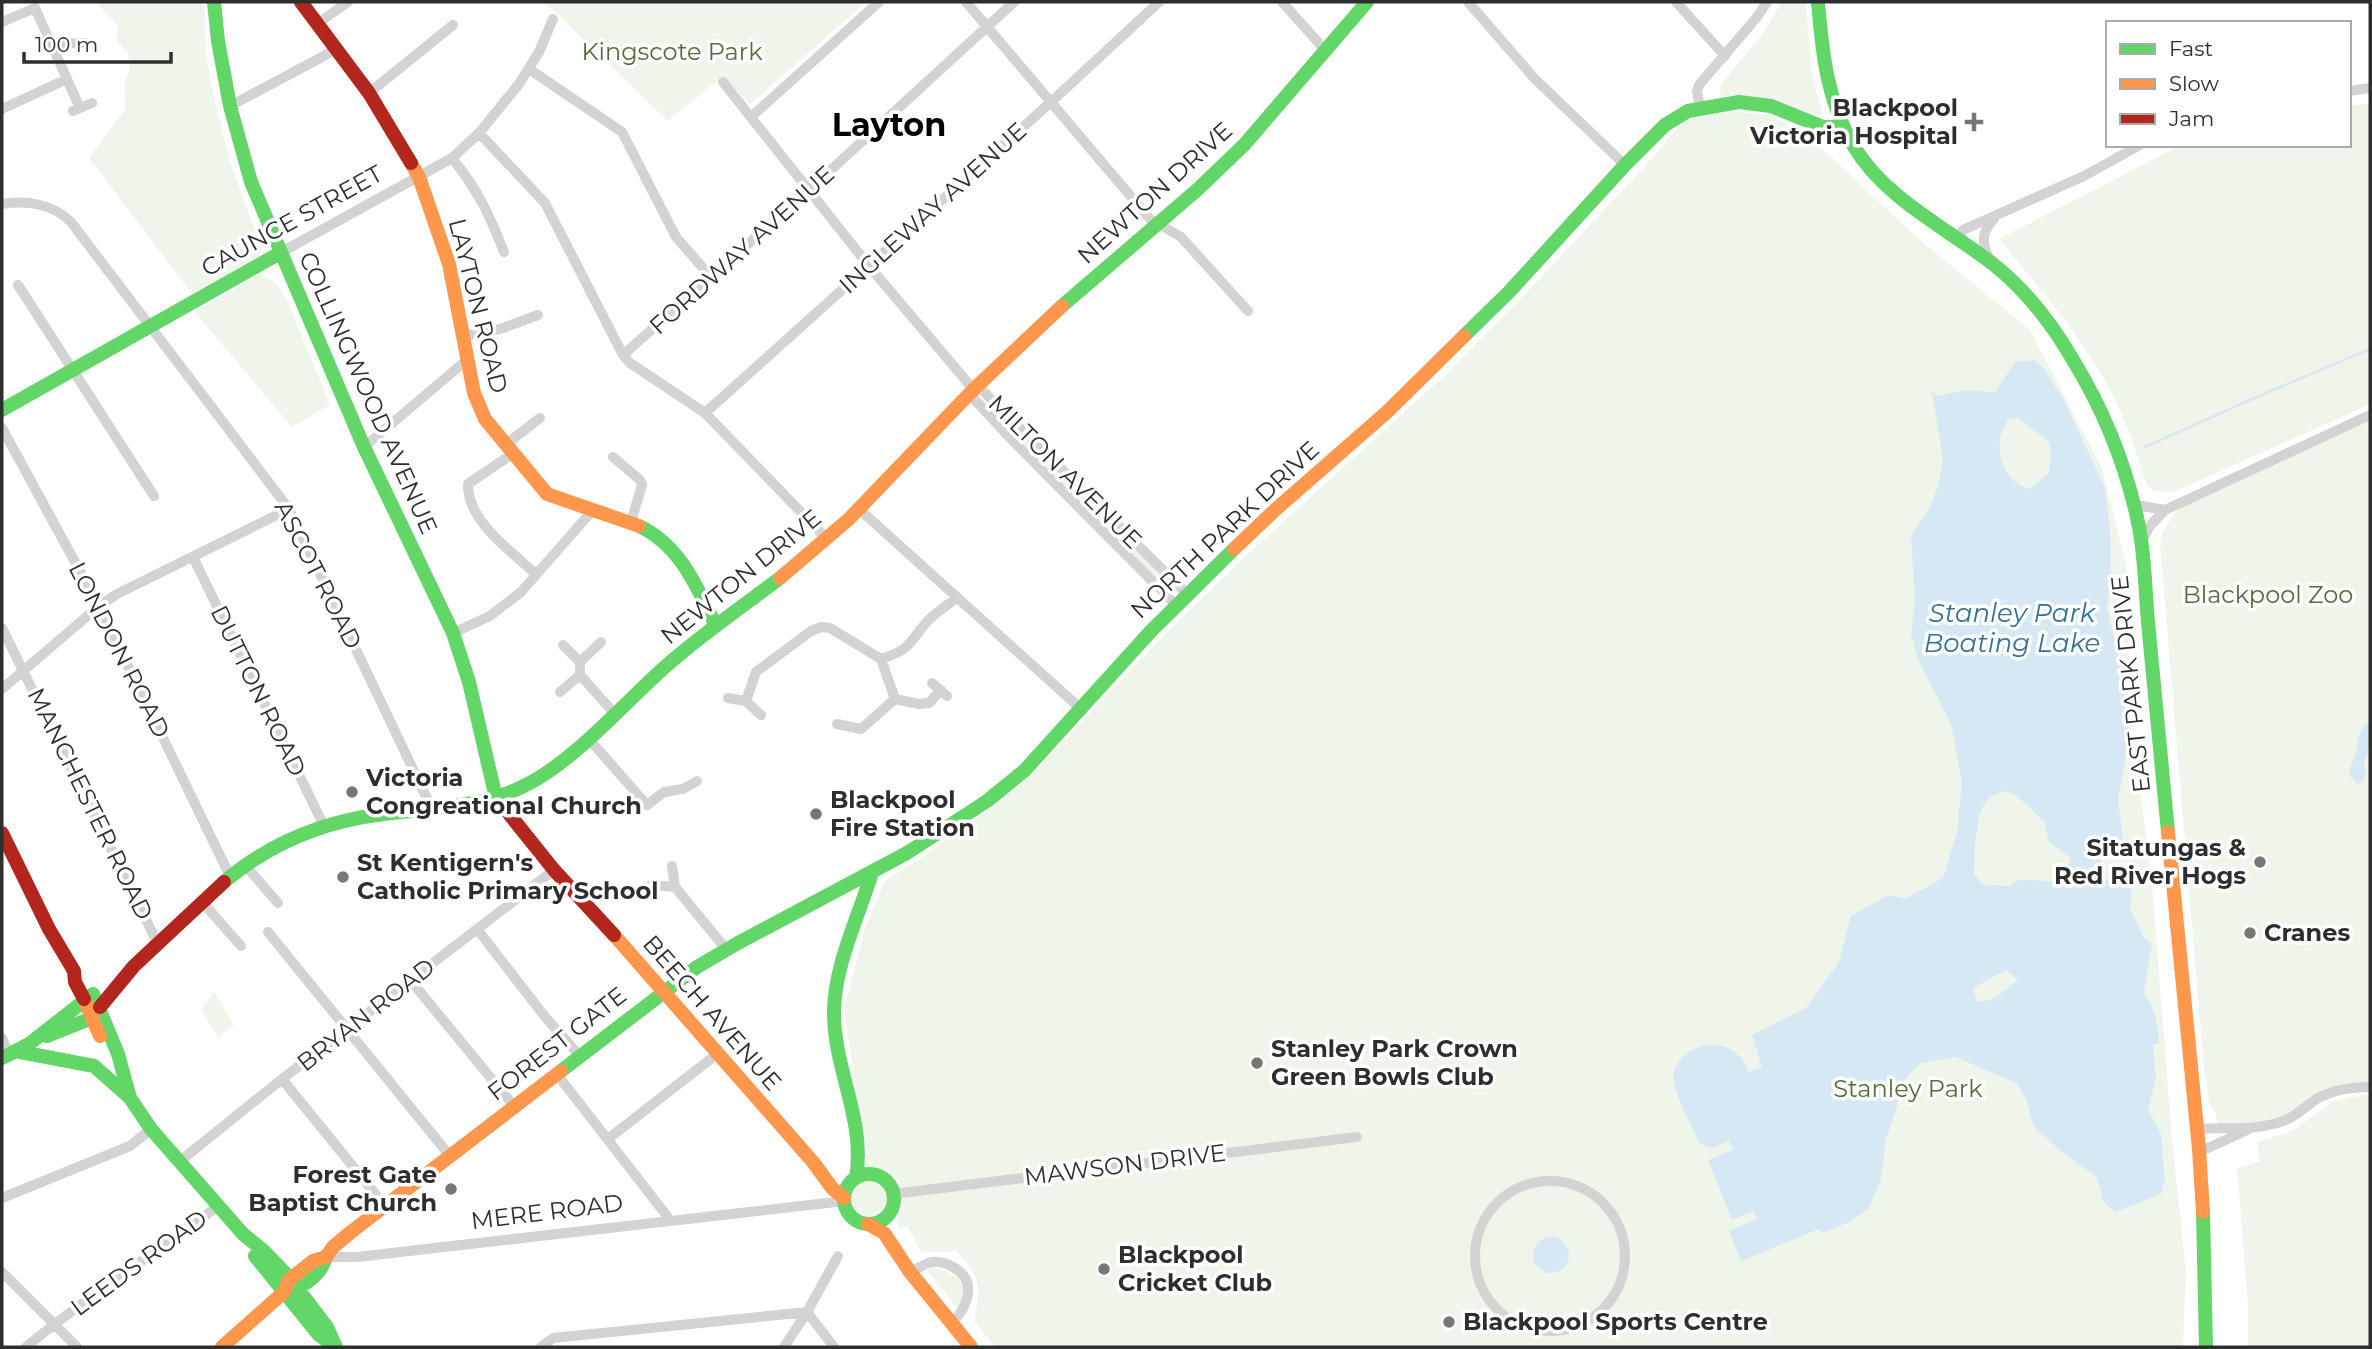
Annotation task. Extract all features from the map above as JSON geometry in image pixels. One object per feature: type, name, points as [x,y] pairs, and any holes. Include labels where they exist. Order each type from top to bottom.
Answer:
[{"type":"street","name":"COLLINGWOOD AVENUE","points":[[214,2],[230,106],[251,182],[364,447],[453,633],[469,682],[496,798]]},
{"type":"street","name":"LAYTON ROAD","points":[[301,2],[369,93],[419,177],[449,264],[478,407],[547,494],[648,530],[682,559],[716,626]]},
{"type":"street","points":[[318,23],[348,2]]},
{"type":"street","points":[[751,117],[878,2]]},
{"type":"street","points":[[966,2],[1150,219],[1181,237],[1248,312]]},
{"type":"street","name":"FORDWAY AVENUE","points":[[623,355],[809,190],[1014,2]]},
{"type":"street","name":"INGLEWAY AVENUE","points":[[705,413],[1159,2]]},
{"type":"street","points":[[1282,2],[1325,50]]},
{"type":"street","name":"NEWTON DRIVE","points":[[91,1005],[239,870],[277,845],[324,826],[358,818],[496,798],[523,788],[546,773],[672,661],[794,569],[859,509],[973,389],[1036,328],[1235,154],[1367,2]]},
{"type":"street","points":[[1468,2],[1535,79],[1625,164]]},
{"type":"street","points":[[1676,2],[1725,56]]},
{"type":"street","points":[[1767,2],[1699,85],[1697,91],[1700,108],[1748,102],[1771,106],[1823,127],[1843,127]]},
{"type":"street","name":"EAST PARK DRIVE","points":[[1818,2],[1826,74],[1843,127],[1861,158],[1884,184],[1990,261],[2021,289],[2040,311],[2083,379],[2113,439],[2128,484],[2138,522],[2199,1149],[2205,1254],[2206,1347]]},
{"type":"street","points":[[2,22],[35,8],[66,79],[76,110],[92,103]]},
{"type":"street","name":"CAUNCE STREET","points":[[2,410],[452,158],[479,133],[509,97],[529,69],[553,19]]},
{"type":"street","points":[[369,93],[453,25]]},
{"type":"street","points":[[51,44],[86,44]]},
{"type":"street","points":[[230,106],[337,49]]},
{"type":"street","points":[[529,69],[622,132],[676,237],[711,277]]},
{"type":"street","points":[[2,109],[66,79]]},
{"type":"street","points":[[723,82],[869,265],[973,389]]},
{"type":"street","points":[[2351,91],[2370,89]]},
{"type":"street","name":"NORTH PARK DRIVE","points":[[872,873],[921,845],[1001,792],[1024,771],[1187,594],[1275,510],[1387,412],[1509,292],[1625,164],[1676,117],[1700,108]]},
{"type":"street","points":[[479,133],[545,203],[623,355],[630,363],[705,413],[827,539]]},
{"type":"street","points":[[1958,239],[1964,230],[2084,176],[2136,147]]},
{"type":"street","points":[[452,158],[482,200],[504,252]]},
{"type":"street","name":"ASCOT ROAD","points":[[2,204],[33,203],[64,215],[289,509],[432,808]]},
{"type":"street","points":[[1990,261],[1983,233],[1996,216]]},
{"type":"street","points":[[18,285],[154,496]]},
{"type":"street","points":[[464,336],[500,329],[538,315]]},
{"type":"street","points":[[364,447],[468,359]]},
{"type":"street","name":"MILTON AVENUE","points":[[1176,606],[998,425],[974,399],[973,389],[982,390],[1187,594]]},
{"type":"street","points":[[2140,547],[2150,526],[2165,510],[2370,415]]},
{"type":"street","points":[[537,575],[479,520],[468,498],[468,484],[540,418]]},
{"type":"street","name":"LONDON ROAD","points":[[2,428],[99,606],[227,870],[239,870],[278,903]]},
{"type":"street","points":[[613,457],[640,480],[642,485],[631,522]]},
{"type":"street","points":[[2133,508],[2142,506],[2165,510]]},
{"type":"street","points":[[2,689],[99,606],[123,591],[289,509]]},
{"type":"street","points":[[859,509],[1080,708]]},
{"type":"street","points":[[453,633],[490,616],[521,592],[592,511]]},
{"type":"street","name":"DUTTON ROAD","points":[[192,557],[324,826]]},
{"type":"street","points":[[881,659],[910,646],[926,623],[956,598]]},
{"type":"street","points":[[746,701],[756,672],[811,631],[821,627],[839,631],[881,659],[895,699]]},
{"type":"street","name":"MANCHESTER ROAD","points":[[2,628],[158,944]]},
{"type":"street","points":[[580,662],[601,642]]},
{"type":"street","points":[[563,645],[580,662],[580,676],[615,714]]},
{"type":"street","points":[[560,692],[580,676]]},
{"type":"street","points":[[895,699],[919,704],[929,703],[944,693],[932,682]]},
{"type":"street","points":[[728,698],[746,701],[761,715]]},
{"type":"street","points":[[837,724],[864,733],[895,699]]},
{"type":"street","points":[[588,738],[647,805],[664,792],[683,789],[697,781]]},
{"type":"street","name":"BEECH AVENUE","points":[[496,798],[554,870],[664,990],[844,1200]]},
{"type":"street","points":[[2,834],[48,929],[74,971],[75,982],[91,1005],[111,1062],[124,1082],[130,1098],[151,1129],[243,1234],[248,1248],[290,1287],[329,1330],[335,1346]]},
{"type":"street","points":[[672,866],[675,887],[726,948]]},
{"type":"street","name":"BRYAN ROAD","points":[[179,1162],[282,1079],[348,1031],[554,870]]},
{"type":"street","points":[[872,873],[839,979],[834,1007],[835,1035],[858,1139],[859,1164],[854,1180],[846,1189],[844,1200],[850,1215],[858,1222],[884,1233],[910,1272],[971,1347]]},
{"type":"street","name":"FOREST GATE","points":[[326,1257],[333,1247],[664,990],[726,948],[872,873]]},
{"type":"street","points":[[651,886],[675,887]]},
{"type":"street","points":[[203,903],[241,946]]},
{"type":"street","points":[[477,929],[546,1018],[579,1055]]},
{"type":"street","points":[[268,932],[450,1156]]},
{"type":"street","points":[[411,981],[514,1106]]},
{"type":"street","points":[[14,1052],[91,1005]]},
{"type":"street","points":[[14,1052],[91,1005]]},
{"type":"street","points":[[2,1038],[14,1052],[94,1066],[130,1098]]},
{"type":"street","points":[[608,1139],[717,1054]]},
{"type":"street","points":[[556,1073],[667,1216],[668,1221]]},
{"type":"street","points":[[282,1079],[385,1206]]},
{"type":"street","points":[[2199,1149],[2208,1148],[2251,1129],[2279,1123],[2298,1114],[2316,1099],[2332,1091],[2370,1087]]},
{"type":"street","points":[[2,1198],[130,1146],[151,1129]]},
{"type":"street","points":[[2196,1129],[2251,1129]]},
{"type":"street","name":"MAWSON DRIVE","points":[[892,1202],[1357,1138]]},
{"type":"street","points":[[858,1139],[875,1175],[887,1183],[895,1232],[910,1272]]},
{"type":"street","name":"BEECH AVENUE","points":[[813,1162],[835,1177],[854,1180]]},
{"type":"street","points":[[854,1180],[875,1175]]},
{"type":"street","points":[[1542,1181],[1580,1187],[1597,1198],[1611,1213],[1620,1229],[1624,1265],[1618,1287],[1601,1311],[1577,1326],[1558,1331],[1539,1331],[1520,1325],[1503,1315],[1489,1301],[1479,1283],[1475,1247],[1480,1228],[1493,1207],[1507,1194],[1524,1186],[1542,1181]]},
{"type":"street","name":"MERE ROAD","points":[[326,1257],[358,1257],[844,1200]]},
{"type":"street","points":[[868,1224],[882,1220],[892,1202]]},
{"type":"street","name":"LEEDS ROAD","points":[[26,1347],[218,1206]]},
{"type":"street","points":[[784,1347],[838,1256]]},
{"type":"street","points":[[222,1347],[290,1287],[322,1269],[326,1257]]},
{"type":"street","points":[[910,1272],[931,1262],[942,1262],[963,1274],[969,1289],[967,1300],[960,1315],[951,1324]]},
{"type":"street","points":[[2,1272],[77,1347]]},
{"type":"street","points":[[541,1347],[553,1338],[807,1312]]},
{"type":"street","points":[[807,1312],[834,1347]]},
{"type":"street","points":[[553,1338],[560,1347]]},
{"type":"green space","points":[[96,2],[204,2],[206,54],[216,106],[230,162],[262,250],[258,257],[192,294],[89,158],[125,109],[125,85],[130,71],[128,53],[116,40],[118,26]]},
{"type":"green space","name":"Kingscote Park","points":[[545,2],[866,2],[750,104],[723,76],[668,121]]},
{"type":"green space","points":[[1782,2],[1806,2],[1811,69],[1822,112],[1815,117],[1758,97],[1720,97],[1721,84],[1761,36]]},
{"type":"green space","points":[[2370,103],[2370,404],[2176,491],[2161,492],[2150,489],[2122,415],[2097,367],[2066,323],[1999,239],[2178,147],[2351,147],[2351,106]]},
{"type":"green space","name":"Stanley Park","points":[[1729,111],[1766,115],[1782,121],[1817,144],[1922,242],[2030,330],[2102,468],[2126,565],[2132,732],[2151,870],[2172,1141],[2186,1271],[2183,1347],[995,1347],[974,1321],[978,1299],[977,1283],[965,1260],[956,1251],[922,1253],[907,1226],[898,1228],[896,1187],[886,1179],[862,1171],[868,1153],[844,1009],[865,927],[885,881],[927,854],[1023,783],[1177,622],[1253,549],[1443,377],[1535,284],[1678,127],[1693,118]]},
{"type":"green space","points":[[258,275],[276,284],[287,300],[330,405],[292,427],[195,312]]},
{"type":"green space","points":[[987,395],[1180,587],[1169,598],[977,406]]},
{"type":"green space","name":"Blackpool Zoo","points":[[2370,415],[2370,1087],[2332,1091],[2279,1123],[2218,1128],[2216,1114],[2209,1102],[2204,1069],[2160,544],[2163,531],[2179,507]]},
{"type":"green space","points":[[214,992],[234,1025],[218,1037],[201,1010]]},
{"type":"green space","points":[[2370,1096],[2370,1347],[2248,1347],[2248,1305],[2237,1168],[2260,1161],[2257,1142],[2292,1131],[2334,1101]]},
{"type":"green space","points":[[869,1179],[884,1185],[890,1200],[884,1215],[869,1221],[854,1215],[848,1200],[854,1185]]},
{"type":"green space","points":[[931,1268],[947,1271],[959,1280],[964,1293],[957,1308],[927,1270]]},
{"type":"water","name":"Stanley Park Boating Lake","points":[[2035,360],[2043,368],[2063,398],[2105,488],[2110,529],[2111,583],[2107,607],[2124,681],[2128,747],[2118,800],[2123,837],[2118,854],[2101,857],[2098,876],[2132,889],[2130,908],[2144,938],[2152,944],[2144,992],[2155,1014],[2160,1043],[2153,1045],[2156,1079],[2148,1109],[2161,1134],[2165,1180],[2161,1194],[2115,1212],[2103,1201],[2097,1177],[2063,1153],[2034,1127],[2026,1099],[2017,1083],[1955,1057],[1920,1063],[1901,1084],[1897,1107],[1886,1139],[1881,1179],[1869,1208],[1847,1223],[1822,1233],[1819,1229],[1741,1261],[1729,1231],[1757,1219],[1754,1211],[1732,1220],[1708,1160],[1733,1150],[1729,1141],[1712,1148],[1700,1144],[1675,1088],[1674,1072],[1683,1057],[1707,1045],[1733,1051],[1749,1072],[1762,1068],[1752,1035],[1806,1008],[1839,962],[1851,916],[1889,895],[1905,899],[1943,878],[1957,832],[1962,783],[1951,724],[1919,661],[1911,634],[1915,603],[1911,535],[1929,509],[1937,489],[1943,460],[1932,392],[1938,396],[1966,390],[1995,392],[2015,362]],"holes":[[[2017,417],[2049,442],[2051,452],[2049,473],[2029,489],[2011,478],[2001,459],[2000,438],[2009,419]],[[2004,791],[2014,794],[2029,807],[2044,822],[2049,842],[2071,858],[2067,870],[2054,881],[2024,880],[2015,881],[2008,886],[1983,885],[1974,874],[1976,834],[1980,813],[1989,798]],[[2006,970],[2018,979],[1989,1000],[1977,1002],[1973,988]]]},
{"type":"water","points":[[2370,721],[2370,744],[2364,763],[2366,775],[2362,782],[2357,784],[2349,775],[2350,768],[2358,738]]},
{"type":"water","points":[[1551,1237],[1564,1242],[1569,1255],[1564,1268],[1551,1273],[1538,1268],[1533,1255],[1538,1242]]},
{"type":"waterway","points":[[2145,447],[2370,349]]},
{"type":"traffic: fast","points":[[214,2],[230,106],[251,182],[364,447],[453,633],[469,682],[496,798],[510,815]]},
{"type":"traffic: fast","points":[[1062,306],[1197,190],[1244,145],[1367,2]]},
{"type":"traffic: fast","points":[[1818,2],[1827,75],[1837,111],[1853,145],[1866,164],[1898,196],[1993,264],[2027,296],[2073,360],[2112,438],[2133,501],[2142,546],[2168,832]]},
{"type":"traffic: fast","points":[[1464,336],[1509,292],[1625,165],[1665,125],[1688,111],[1739,102],[1771,106],[1823,127],[1843,127]]},
{"type":"traffic: fast","points":[[2,410],[280,253]]},
{"type":"traffic: fast","points":[[639,526],[666,544],[686,568],[716,626]]},
{"type":"traffic: fast","points":[[561,1071],[697,967],[907,853],[987,801],[1024,771],[1151,631],[1234,549]]},
{"type":"traffic: fast","points":[[224,882],[279,845],[319,828],[362,817],[473,803],[524,786],[562,762],[680,654],[780,578]]},
{"type":"traffic: fast","points":[[856,1178],[857,1136],[835,1034],[834,1013],[842,960],[872,873]]},
{"type":"traffic: fast","points":[[2,1058],[29,1044],[93,994],[118,1054],[130,1098],[151,1129],[243,1234],[288,1276],[327,1327],[336,1347]]},
{"type":"traffic: fast","points":[[47,1036],[92,1018],[98,1010]]},
{"type":"traffic: fast","points":[[15,1051],[94,1066],[129,1097]]},
{"type":"traffic: fast","points":[[869,1174],[887,1181],[894,1199],[887,1217],[869,1224],[851,1217],[844,1199],[851,1181],[869,1174]]},
{"type":"traffic: fast","points":[[2203,1212],[2206,1347]]},
{"type":"traffic: fast","points":[[255,1256],[319,1335],[329,1342]]},
{"type":"traffic: fast","points":[[288,1291],[312,1279],[326,1257]]},
{"type":"traffic: slow","points":[[411,163],[419,177],[449,264],[474,393],[485,419],[547,494],[639,526]]},
{"type":"traffic: slow","points":[[780,578],[849,519],[974,389],[1062,306]]},
{"type":"traffic: slow","points":[[1234,549],[1387,412],[1464,336]]},
{"type":"traffic: slow","points":[[2168,832],[2203,1212]]},
{"type":"traffic: slow","points":[[614,935],[813,1162],[832,1188],[844,1198]]},
{"type":"traffic: slow","points":[[84,999],[100,1036]]},
{"type":"traffic: slow","points":[[222,1347],[284,1292],[289,1280],[313,1261],[326,1257],[333,1247],[351,1232],[561,1071]]},
{"type":"traffic: slow","points":[[868,1224],[884,1233],[910,1272],[971,1347]]},
{"type":"traffic: jam","points":[[301,2],[369,93],[411,163]]},
{"type":"traffic: jam","points":[[510,815],[554,870],[614,935]]},
{"type":"traffic: jam","points":[[2,833],[49,929],[74,971],[75,982],[84,999]]},
{"type":"traffic: jam","points":[[100,1007],[134,966],[224,882]]},
{"type":"place","name":"Blackpool Victoria Hospital","points":[[1974,122]]},
{"type":"place","name":"Victoria Congreational Church","points":[[352,792]]},
{"type":"place","name":"Blackpool Fire Station","points":[[816,814]]},
{"type":"place","name":"Sitatungas & Red River Hogs","points":[[2260,862]]},
{"type":"place","name":"St Kentigern's Catholic Primary School","points":[[343,877]]},
{"type":"place","name":"Cranes","points":[[2250,933]]},
{"type":"place","name":"Stanley Park Crown Green Bowls Club","points":[[1257,1063]]},
{"type":"place","name":"Forest Gate Baptist Church","points":[[451,1189]]},
{"type":"place","name":"Blackpool Cricket Club","points":[[1104,1269]]},
{"type":"place","name":"Blackpool Sports Centre","points":[[1449,1322]]},
{"type":"district","name":"Layton","points":[[889,125]]}]
